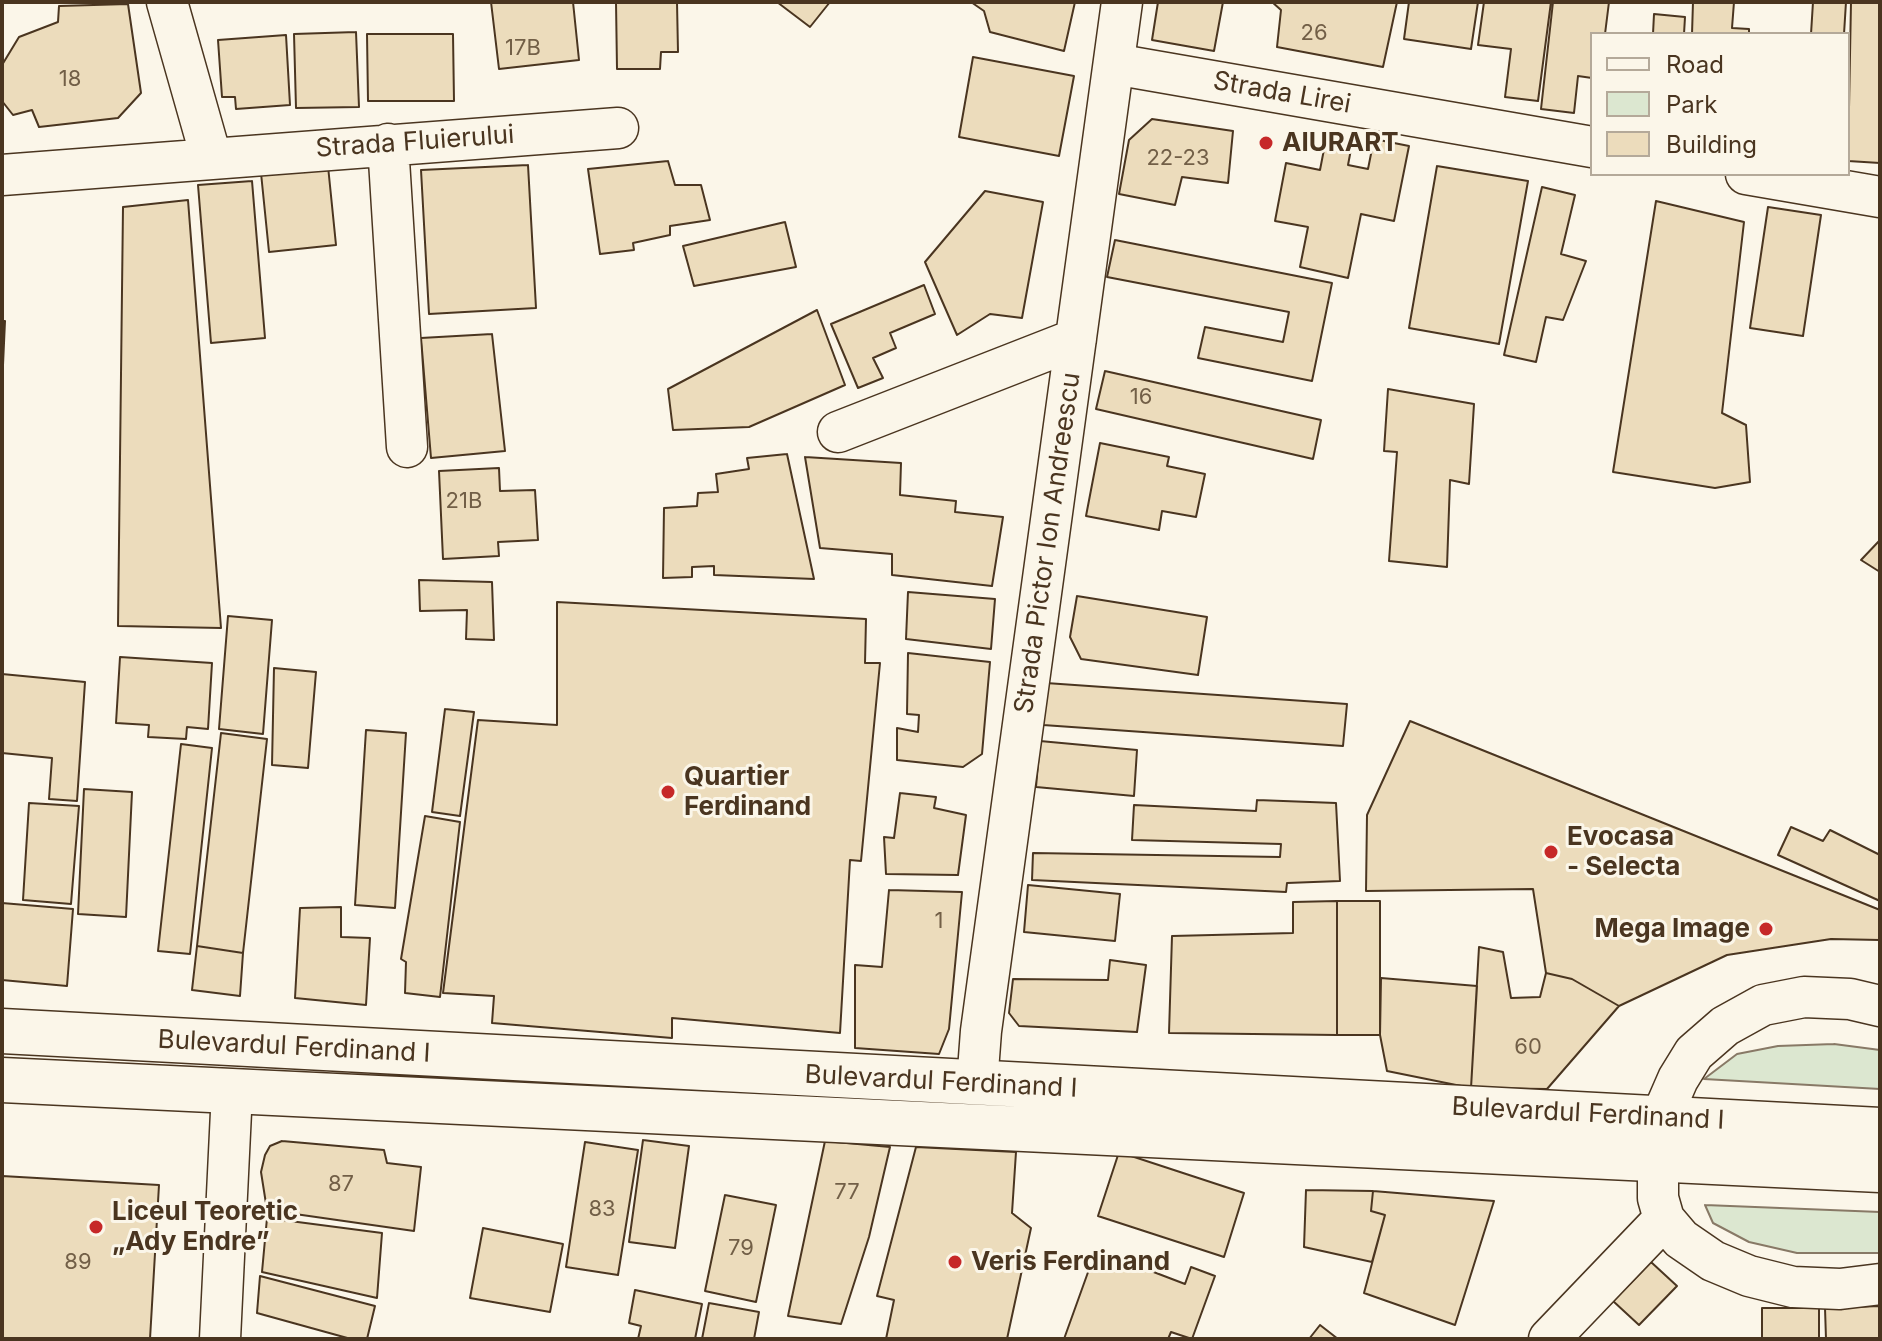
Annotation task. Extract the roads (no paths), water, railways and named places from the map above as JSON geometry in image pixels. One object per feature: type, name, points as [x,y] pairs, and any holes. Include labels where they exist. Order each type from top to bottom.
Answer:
[{"type":"main road","name":"Bulevardul Ferdinand I","points":[[2,1031],[977,1084],[1659,1139],[1880,1170]]},
{"type":"main road","points":[[174,1089],[176,1041]]},
{"type":"main road","name":"Bulevardul Ferdinand I","points":[[2,1080],[174,1089],[1610,1136]]},
{"type":"main road","name":"Bulevardul Ferdinand I","points":[[1659,1139],[1880,1130]]},
{"type":"street","points":[[167,2],[211,157]]},
{"type":"street","name":"Strada Pictor Ion Andreescu","points":[[977,1084],[981,1031],[1122,2]]},
{"type":"street","name":"Strada Lirei","points":[[1114,64],[1590,147]]},
{"type":"street","name":"Strada Fluierului","points":[[2,175],[618,128]]},
{"type":"street","points":[[388,144],[407,447]]},
{"type":"street","points":[[1758,176],[1880,197]]},
{"type":"street","points":[[838,432],[1076,339]]},
{"type":"street","points":[[1880,1006],[1850,999],[1804,997],[1763,1005],[1725,1026],[1694,1053],[1678,1079],[1659,1139],[1658,1198],[1664,1219],[1681,1239],[1702,1254],[1749,1276],[1793,1287],[1880,1284]]},
{"type":"street","points":[[220,1339],[232,1091]]},
{"type":"street","points":[[1549,1339],[1664,1219]]},
{"type":"place","name":"AIURART","points":[[1266,143]]},
{"type":"place","name":"Quartier Ferdinand","points":[[668,792]]},
{"type":"place","name":"Evocasa - Selecta","points":[[1551,852]]},
{"type":"place","name":"Mega Image","points":[[1766,929]]},
{"type":"place","name":"Liceul Teoretic „Ady Endre”","points":[[96,1227]]},
{"type":"place","name":"Veris Ferdinand","points":[[955,1262]]}]
